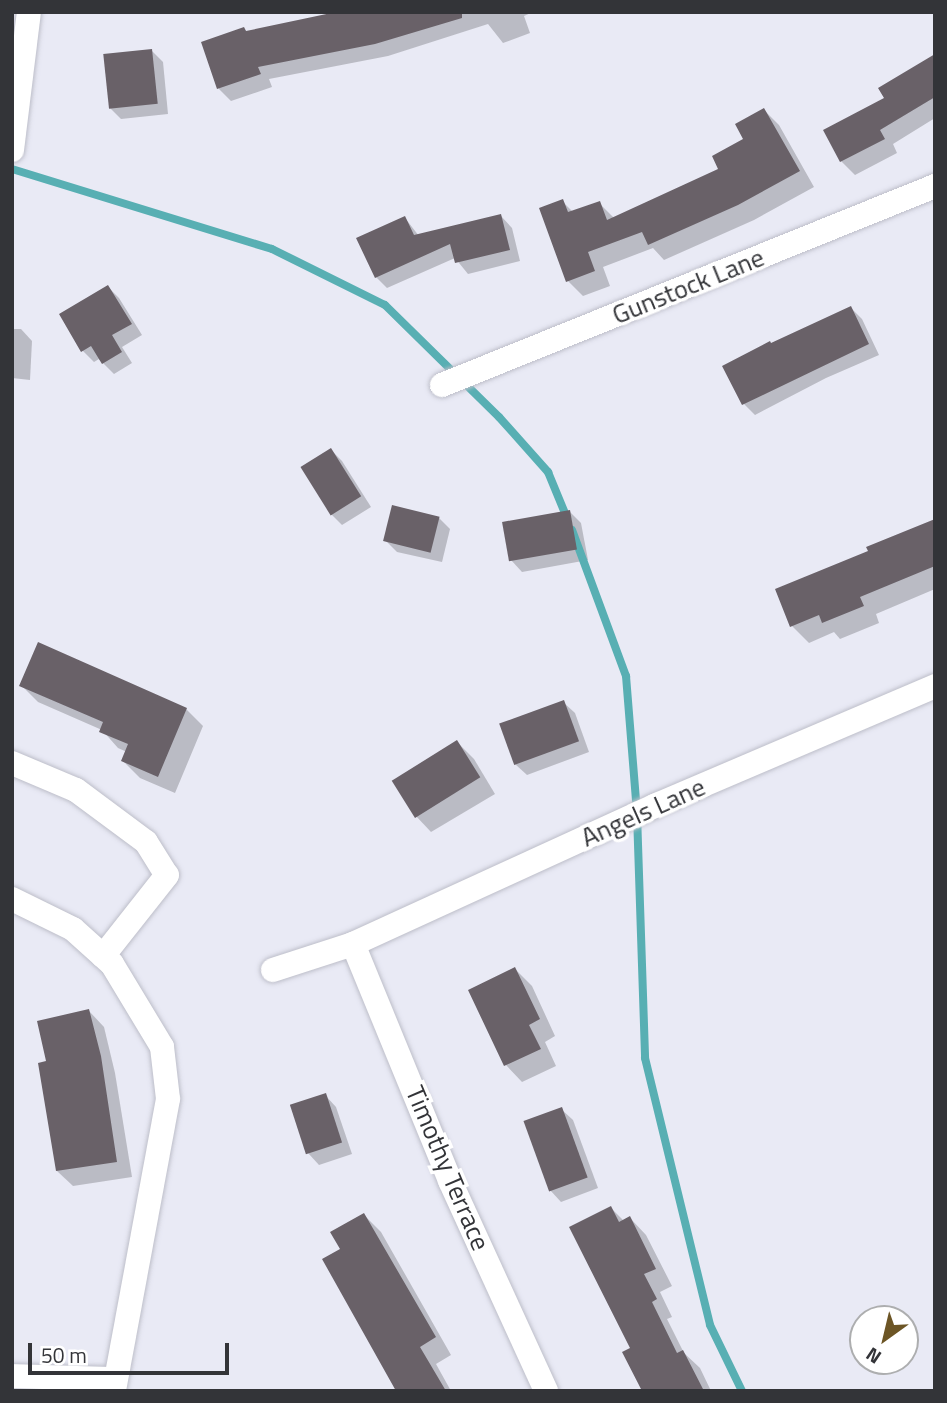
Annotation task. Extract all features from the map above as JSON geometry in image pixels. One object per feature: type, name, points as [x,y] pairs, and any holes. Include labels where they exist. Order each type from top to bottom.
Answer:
[{"type":"street","points":[[12,150],[29,12]]},
{"type":"street","name":"Gunstock Lane","points":[[442,385],[935,186]]},
{"type":"street","name":"Angels Lane","points":[[272,970],[354,944],[654,806],[935,686]]},
{"type":"street","points":[[12,763],[76,790],[146,842],[167,875],[103,956]]},
{"type":"street","points":[[12,899],[73,929],[112,964],[162,1046],[168,1099],[114,1385],[12,1376]]},
{"type":"street","name":"Timothy Terrace","points":[[354,944],[450,1181],[546,1391]]},
{"type":"building","points":[[336,12],[462,12],[462,18],[375,44],[258,67],[261,74],[217,89],[201,42],[244,27],[246,31]]},
{"type":"building","points":[[152,49],[158,104],[109,109],[103,54]]},
{"type":"building","points":[[935,54],[935,97],[880,130],[885,139],[840,162],[823,130],[884,98],[878,88]]},
{"type":"building","points":[[764,108],[800,171],[738,205],[648,245],[642,232],[588,252],[595,271],[566,282],[539,208],[563,199],[568,212],[600,201],[607,220],[718,169],[712,156],[743,139],[735,124]]},
{"type":"building","points":[[501,214],[510,250],[455,263],[450,244],[375,278],[356,238],[405,216],[414,235]]},
{"type":"building","points":[[108,285],[132,324],[112,335],[122,352],[102,364],[91,346],[81,352],[59,314]]},
{"type":"building","points":[[851,306],[869,344],[742,405],[722,366],[770,341],[771,343]]},
{"type":"building","points":[[331,448],[361,496],[331,515],[300,467]]},
{"type":"building","points":[[392,505],[440,517],[431,553],[383,541]]},
{"type":"building","points":[[570,510],[577,549],[509,561],[502,522]]},
{"type":"building","points":[[935,519],[935,566],[860,597],[864,606],[822,623],[819,615],[790,627],[775,589],[868,551],[866,547]]},
{"type":"building","points":[[38,642],[187,708],[158,777],[121,761],[128,744],[99,732],[103,722],[19,686]]},
{"type":"building","points":[[564,700],[579,741],[514,765],[499,724]]},
{"type":"building","points":[[457,740],[480,777],[415,818],[392,781]]},
{"type":"building","points":[[515,967],[540,1019],[529,1025],[541,1049],[504,1066],[468,990]]},
{"type":"building","points":[[89,1009],[101,1056],[117,1162],[56,1171],[38,1063],[46,1061],[37,1021]]},
{"type":"building","points":[[326,1093],[342,1142],[306,1154],[290,1105]]},
{"type":"building","points":[[562,1107],[588,1177],[549,1191],[523,1121]]},
{"type":"building","points":[[611,1206],[619,1222],[630,1216],[656,1269],[644,1274],[657,1299],[652,1302],[677,1353],[683,1350],[704,1391],[642,1391],[622,1352],[630,1348],[569,1227]]},
{"type":"building","points":[[364,1213],[436,1337],[420,1347],[446,1391],[396,1391],[322,1259],[340,1249],[330,1232]]},
{"type":"waterway","points":[[12,169],[272,249],[385,305],[499,417],[548,472],[567,518]]},
{"type":"waterway","points":[[572,530],[626,676],[637,814],[645,1058],[710,1325],[742,1391]]}]
